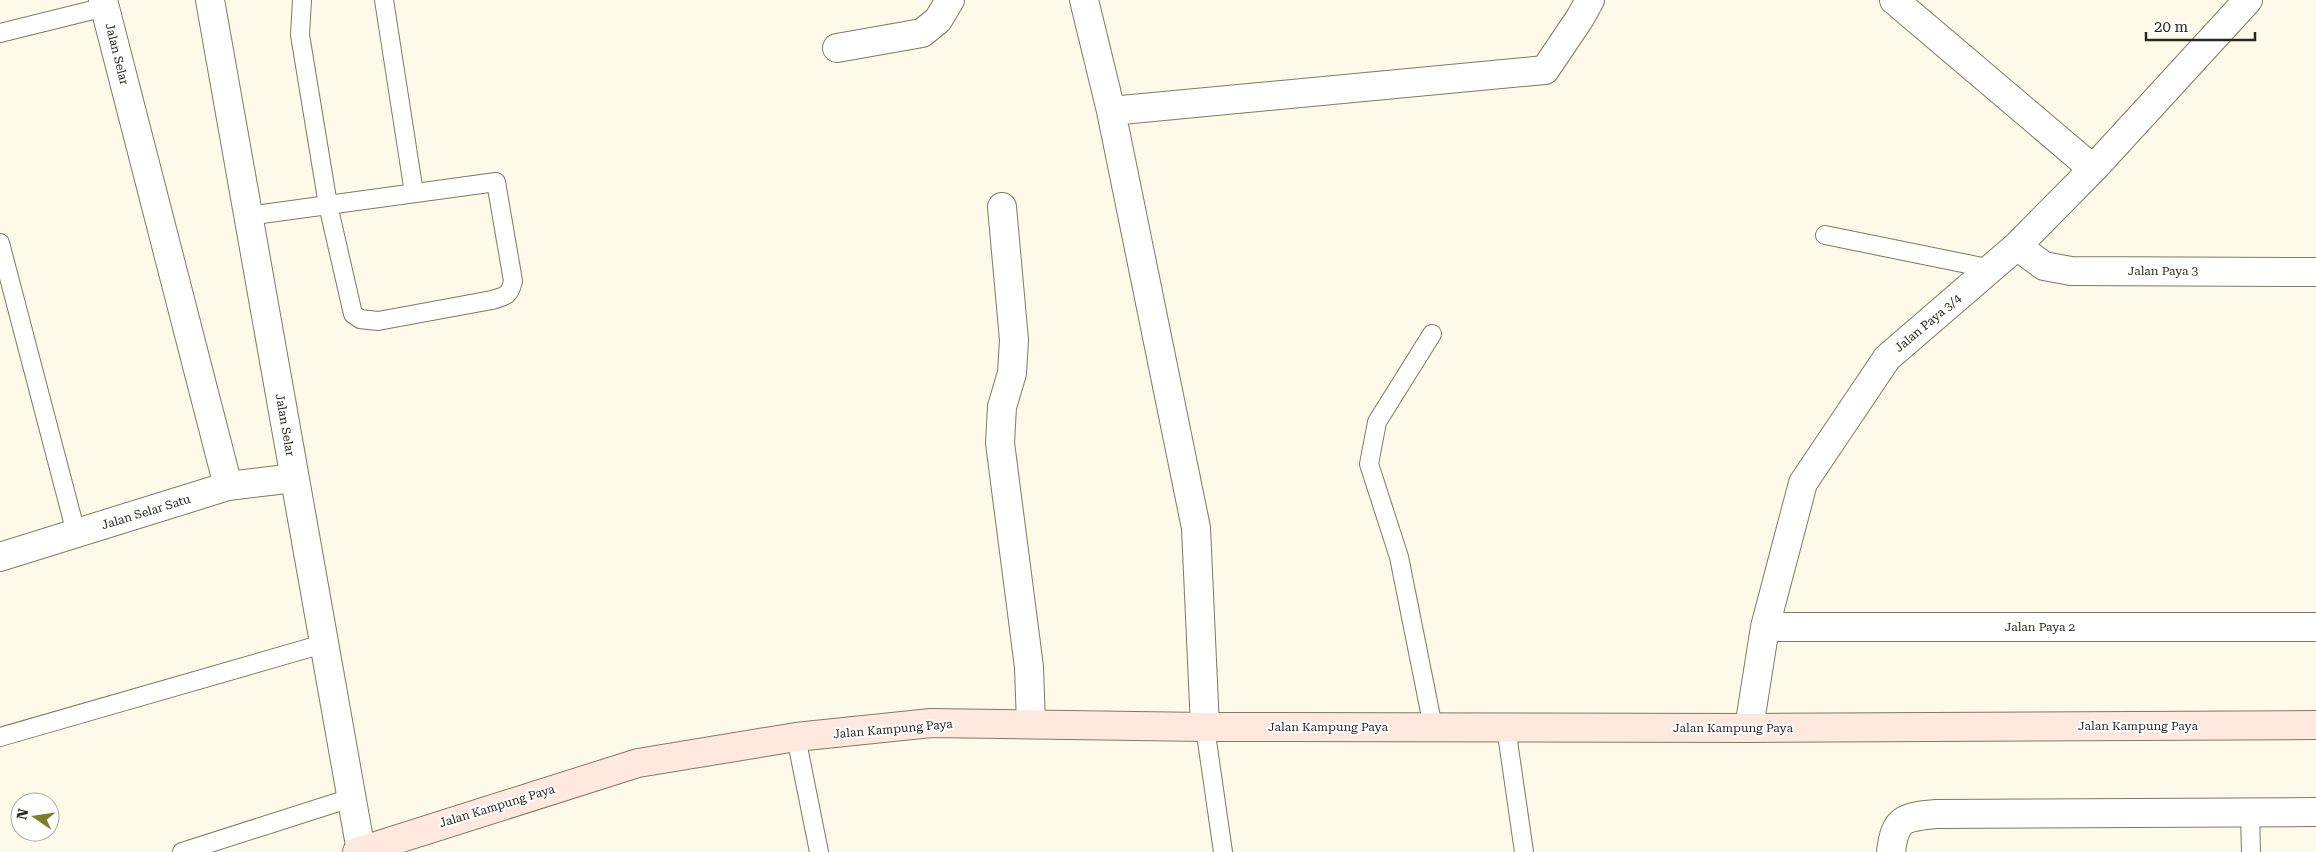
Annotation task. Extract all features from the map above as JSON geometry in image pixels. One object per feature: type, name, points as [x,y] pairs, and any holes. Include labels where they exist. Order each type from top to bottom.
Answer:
[{"type":"street","name":"Jalan Selar","points":[[210,0],[359,851]]},
{"type":"street","points":[[836,48],[922,33],[938,20],[950,0]]},
{"type":"street","points":[[1084,0],[1111,111],[1196,528],[1205,727]]},
{"type":"street","points":[[1111,111],[1545,70],[1590,0]]},
{"type":"street","points":[[1894,0],[2093,169]]},
{"type":"street","name":"Jalan Paya 3/4","points":[[1749,728],[1765,627],[1803,483],[1888,358],[2017,246],[2093,169],[2248,0]]},
{"type":"street","name":"Jalan Selar","points":[[104,3],[228,486]]},
{"type":"street","points":[[1002,207],[1014,340],[1012,373],[1002,407],[1000,443],[1029,666],[1031,724]]},
{"type":"street","name":"Jalan Paya 3","points":[[2017,246],[2044,266],[2071,271],[2316,272]]},
{"type":"street","name":"Jalan Selar Satu","points":[[0,557],[228,486],[294,478]]},
{"type":"street","name":"Jalan Paya 2","points":[[1765,627],[2316,627]]},
{"type":"street","name":"Jalan Kampung Paya","points":[[359,851],[398,845],[638,763],[796,737],[931,723],[1205,727],[1749,728],[2316,725]]},
{"type":"street","points":[[1891,852],[1893,832],[1901,822],[1912,816],[1936,814],[2316,812]]},
{"type":"lane","points":[[248,216],[328,204],[495,182],[497,184],[513,281],[508,296],[378,321],[360,319],[353,314],[328,204],[300,35],[302,0]]},
{"type":"lane","points":[[384,0],[414,193]]},
{"type":"lane","points":[[0,33],[104,3]]},
{"type":"lane","points":[[1825,235],[1992,269]]},
{"type":"lane","points":[[0,243],[76,533]]},
{"type":"lane","points":[[1432,334],[1377,422],[1369,464],[1399,557],[1433,727]]},
{"type":"lane","points":[[0,737],[323,644]]},
{"type":"lane","points":[[1205,727],[1222,852]]},
{"type":"lane","points":[[1506,727],[1524,852]]},
{"type":"lane","points":[[796,737],[819,852]]},
{"type":"lane","points":[[182,852],[351,798]]},
{"type":"lane","points":[[2250,812],[2251,852]]}]
